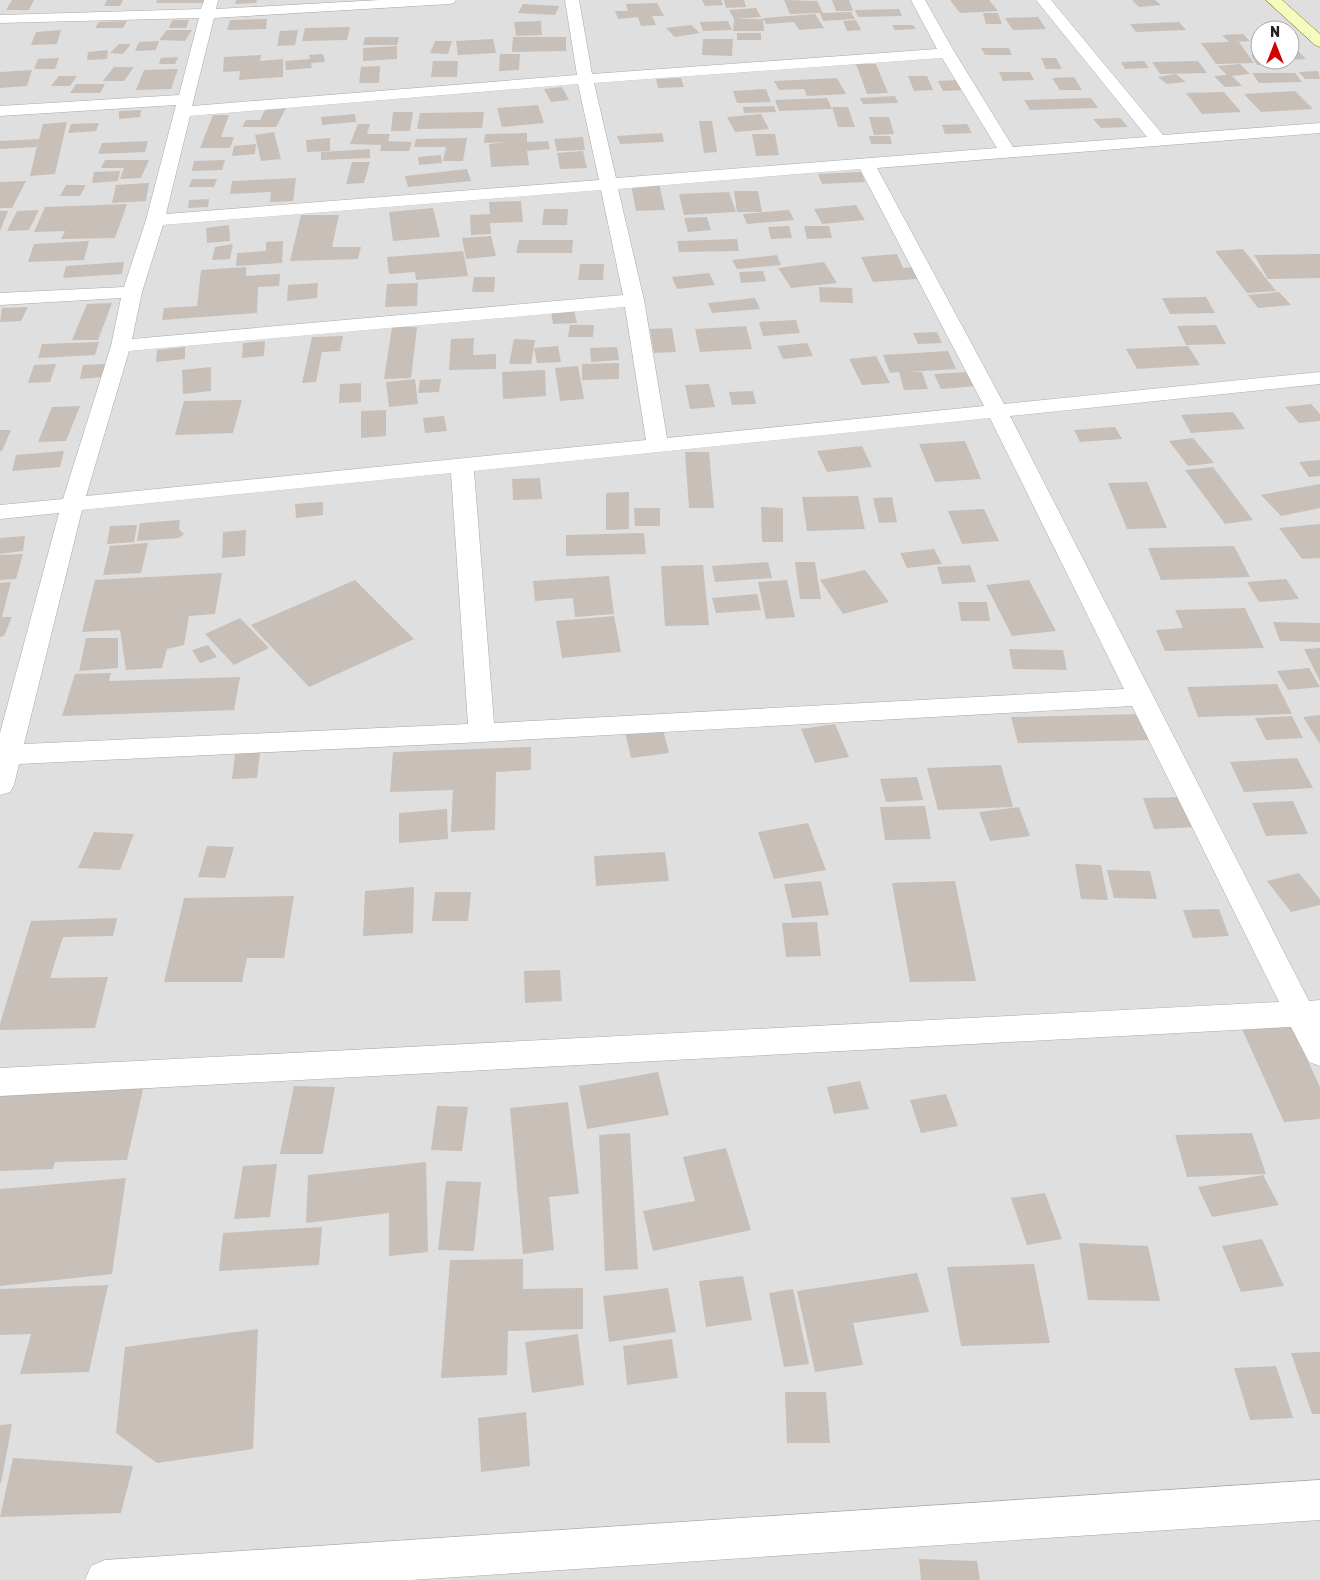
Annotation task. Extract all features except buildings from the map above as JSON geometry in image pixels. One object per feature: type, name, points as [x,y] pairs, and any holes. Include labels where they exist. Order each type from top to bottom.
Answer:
[{"type":"street","points":[[0,19],[210,7],[449,0]]},
{"type":"street","points":[[572,0],[585,79],[634,300],[658,446]]},
{"type":"street","points":[[918,0],[947,53],[1008,153]]},
{"type":"street","points":[[1043,0],[1158,140]]},
{"type":"street","points":[[1274,0],[1320,42]]},
{"type":"street","points":[[0,785],[4,755],[72,505],[121,346],[132,292],[155,220],[210,7]]},
{"type":"street","points":[[0,112],[185,105],[947,53]]},
{"type":"street","points":[[155,220],[1320,128]]},
{"type":"street","points":[[866,164],[997,411],[1140,697],[1311,1014],[1320,1053]]},
{"type":"street","points":[[0,299],[132,292]]},
{"type":"street","points":[[121,346],[634,300]]},
{"type":"street","points":[[0,512],[997,411],[1318,382]]},
{"type":"street","points":[[462,465],[482,733]]},
{"type":"street","points":[[4,755],[482,733],[1140,697]]},
{"type":"street","points":[[0,1082],[1311,1014]]},
{"type":"street","points":[[105,1580],[1320,1500]]},
{"type":"shaded area","points":[[0,0],[1320,0],[1320,1580],[0,1580]]}]
